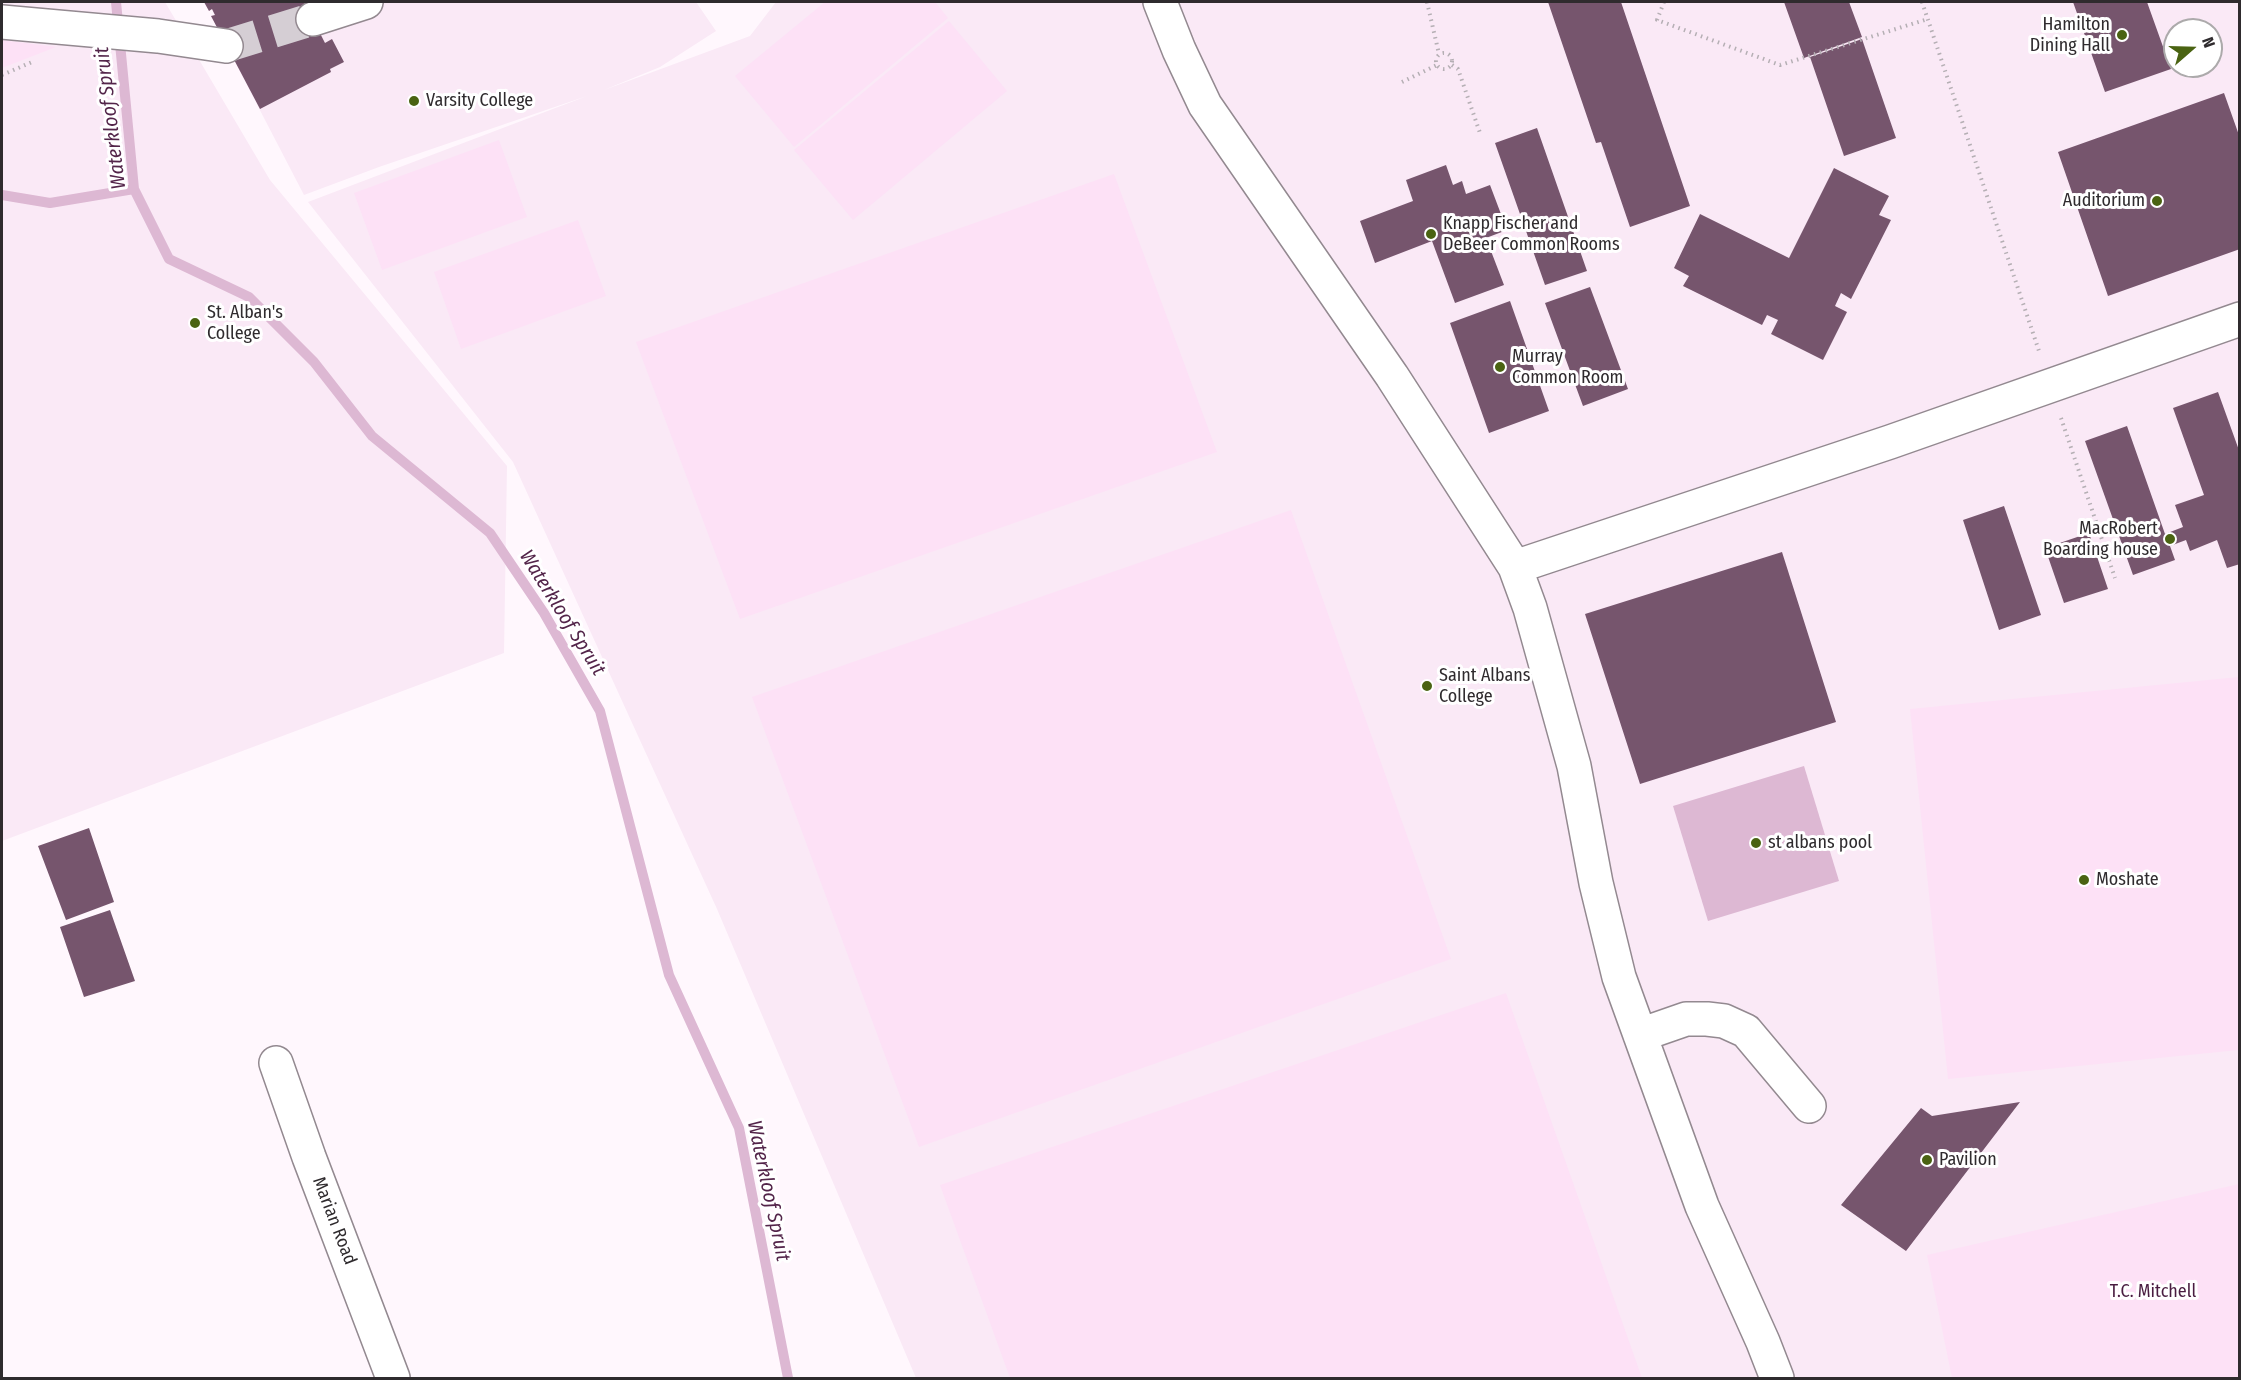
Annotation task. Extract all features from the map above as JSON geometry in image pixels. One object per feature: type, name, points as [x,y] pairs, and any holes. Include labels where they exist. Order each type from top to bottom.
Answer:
[{"type":"street","points":[[313,19],[366,2]]},
{"type":"street","points":[[1160,2],[1179,50],[1205,105],[1392,376],[1515,567],[1530,608],[1574,766],[1596,883],[1618,977],[1702,1206],[1763,1341],[1777,1378]]},
{"type":"street","points":[[2,22],[158,36],[226,46]]},
{"type":"street","points":[[1515,567],[1878,446],[2240,320]]},
{"type":"street","points":[[1640,1035],[1686,1019],[1707,1018],[1725,1021],[1746,1031],[1809,1106]]},
{"type":"street","name":"Marian Road","points":[[276,1063],[393,1378]]},
{"type":"path","points":[[1427,2],[1439,54],[1436,59],[1437,65]]},
{"type":"path","points":[[1664,2],[1656,20],[1780,65],[1928,19]]},
{"type":"path","points":[[1922,2],[2115,578]]},
{"type":"path","points":[[1439,54],[1451,55],[1452,65]]},
{"type":"path","points":[[1437,65],[1444,69],[1452,65]]},
{"type":"path","points":[[1402,82],[1437,65]]},
{"type":"path","points":[[1452,65],[1458,69],[1480,133]]},
{"type":"shaded area","name":"St. Alban's College","points":[[2,2],[165,2],[270,180],[507,466],[504,653],[2,841]]},
{"type":"shaded area","name":"Saint Albans College","points":[[204,2],[696,2],[716,31],[660,67],[604,90],[750,36],[776,2],[2239,2],[2239,1378],[916,1378],[717,909],[513,462],[308,202],[587,96],[304,195],[211,16],[214,15],[212,9],[209,11]]},
{"type":"shaded area","name":"st albans pool","points":[[1804,766],[1839,881],[1708,921],[1673,806]]},
{"type":"green space","points":[[825,2],[935,2],[948,18],[794,147],[735,76]]},
{"type":"green space","points":[[949,21],[1007,91],[853,220],[794,150]]},
{"type":"green space","points":[[2,40],[56,47],[2,68]]},
{"type":"green space","points":[[499,140],[527,217],[382,270],[354,193]]},
{"type":"green space","points":[[1114,174],[1217,452],[740,619],[636,342]]},
{"type":"green space","points":[[578,220],[606,296],[461,349],[434,272]]},
{"type":"green space","points":[[1291,510],[1451,959],[919,1147],[752,697]]},
{"type":"green space","name":"Moshate","points":[[2239,677],[2239,1050],[1948,1079],[1910,709]]},
{"type":"green space","points":[[1506,993],[1642,1378],[1010,1378],[940,1185]]},
{"type":"green space","name":"T.C. Mitchell","points":[[2239,1184],[2239,1378],[1952,1378],[1927,1255]]},
{"type":"building","points":[[204,2],[304,2],[325,43],[332,39],[344,62],[330,69],[331,72],[260,109],[211,16],[215,15],[212,9],[209,11]]},
{"type":"building","points":[[1548,2],[1621,2],[1690,206],[1630,227],[1601,142],[1596,143]]},
{"type":"building","points":[[1784,2],[1849,2],[1862,37],[1804,58]]},
{"type":"building","name":"Hamilton Dining Hall","points":[[2073,2],[2147,2],[2163,47],[2163,72],[2105,92]]},
{"type":"building","points":[[1862,39],[1896,138],[1844,156],[1810,57]]},
{"type":"building","name":"Auditorium","points":[[2224,93],[2240,138],[2240,249],[2108,296],[2058,152]]},
{"type":"building","points":[[1537,128],[1587,271],[1545,285],[1495,143]]},
{"type":"building","name":"Knapp Fischer and DeBeer Common Rooms","points":[[1446,165],[1453,185],[1462,181],[1466,194],[1490,185],[1507,230],[1486,238],[1504,285],[1455,303],[1432,241],[1375,263],[1360,221],[1413,201],[1406,180]]},
{"type":"building","points":[[1834,168],[1889,196],[1879,215],[1891,220],[1851,299],[1841,293],[1835,306],[1847,312],[1823,360],[1771,334],[1778,320],[1767,315],[1762,325],[1683,286],[1689,276],[1674,268],[1700,214],[1789,258]]},
{"type":"building","points":[[1590,287],[1628,389],[1583,406],[1545,303]]},
{"type":"building","name":"Murray Common Room","points":[[1510,301],[1549,411],[1489,433],[1450,323]]},
{"type":"building","points":[[2218,392],[2240,453],[2240,564],[2227,568],[2217,540],[2190,551],[2186,540],[2170,546],[2175,560],[2133,575],[2085,441],[2127,426],[2165,534],[2183,527],[2175,505],[2204,495],[2173,408]]},
{"type":"building","points":[[2004,506],[2041,615],[1999,630],[1963,520]]},
{"type":"building","points":[[2089,533],[2108,589],[2064,603],[2045,548]]},
{"type":"building","points":[[1782,552],[1836,722],[1640,784],[1585,614]]},
{"type":"building","points":[[89,828],[114,902],[66,920],[38,846]]},
{"type":"building","points":[[110,910],[135,981],[84,997],[60,927]]},
{"type":"building","name":"Pavilion","points":[[2020,1102],[1906,1251],[1841,1205],[1921,1108],[1932,1116]]},
{"type":"waterway","name":"Waterkloof Spruit","points":[[116,2],[134,189],[169,259],[249,297],[314,362],[372,436],[490,533],[544,613],[600,711],[669,975],[739,1128],[788,1378]]},
{"type":"waterway","points":[[2,195],[50,203],[134,189]]},
{"type":"tunnel","points":[[226,46],[313,19]]},
{"type":"place","name":"Hamilton Dining Hall","points":[[2122,35]]},
{"type":"place","name":"Varsity College","points":[[414,101]]},
{"type":"place","name":"Auditorium","points":[[2157,201]]},
{"type":"place","name":"Knapp Fischer and DeBeer Common Rooms","points":[[1431,234]]},
{"type":"place","name":"St. Alban's College","points":[[195,323]]},
{"type":"place","name":"Murray Common Room","points":[[1500,367]]},
{"type":"place","name":"MacRobert Boarding house","points":[[2170,539]]},
{"type":"place","name":"Saint Albans College","points":[[1427,686]]},
{"type":"place","name":"st albans pool","points":[[1756,843]]},
{"type":"place","name":"Moshate","points":[[2084,880]]},
{"type":"place","name":"Pavilion","points":[[1927,1160]]}]
